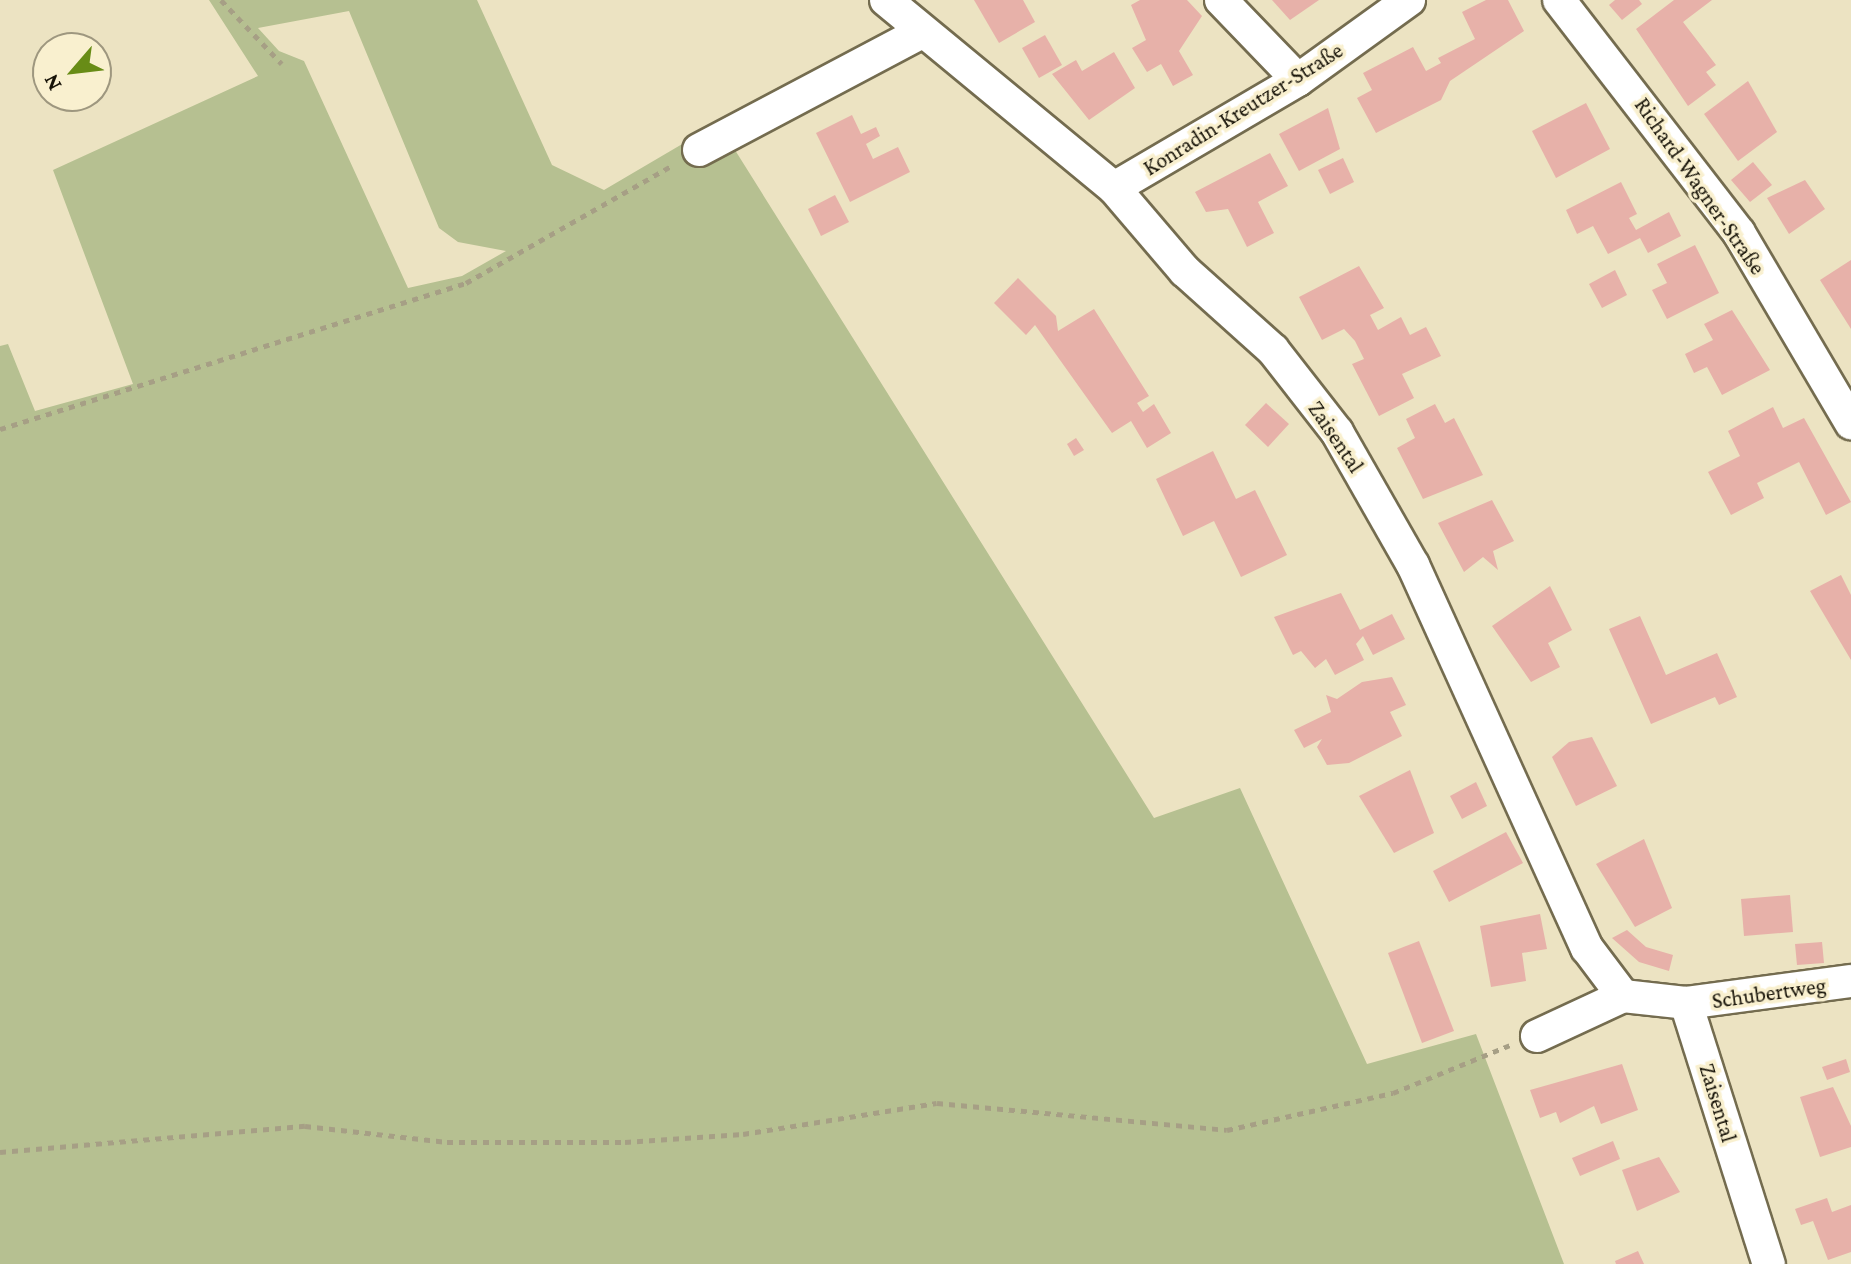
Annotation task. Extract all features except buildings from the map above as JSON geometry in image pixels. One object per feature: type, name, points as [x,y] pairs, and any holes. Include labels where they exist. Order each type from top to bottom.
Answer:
[{"type":"street","name":"Zaisental","points":[[886,0],[1114,188],[1185,271],[1273,350],[1337,432],[1413,565],[1587,948],[1623,996]]},
{"type":"street","points":[[1221,0],[1298,80]]},
{"type":"street","name":"Konradin-Kreutzer-Straße","points":[[1114,188],[1298,80],[1409,0]]},
{"type":"street","name":"Richard-Wagner-Straße","points":[[1559,0],[1739,233],[1851,423]]},
{"type":"street","points":[[699,150],[922,32]]},
{"type":"street","name":"Schubertweg","points":[[1686,1003],[1851,981]]},
{"type":"street","points":[[1537,1036],[1623,996],[1686,1003]]},
{"type":"street","name":"Zaisental","points":[[1686,1003],[1769,1264]]},
{"type":"path","points":[[221,0],[282,64]]},
{"type":"path","points":[[0,429],[466,283],[699,150]]},
{"type":"path","points":[[0,1152],[305,1126],[447,1142],[625,1142],[743,1134],[937,1103],[1227,1130],[1393,1093],[1537,1036]]},
{"type":"green space","points":[[209,0],[477,0],[552,165],[604,190],[718,123],[1154,818],[1240,788],[1367,1064],[1476,1034],[1564,1264],[0,1264],[0,346],[8,344],[35,411],[133,384],[53,170],[258,76]],"holes":[[[349,11],[439,228],[458,242],[506,251],[462,276],[408,288],[304,61],[279,51],[258,28]]]}]
